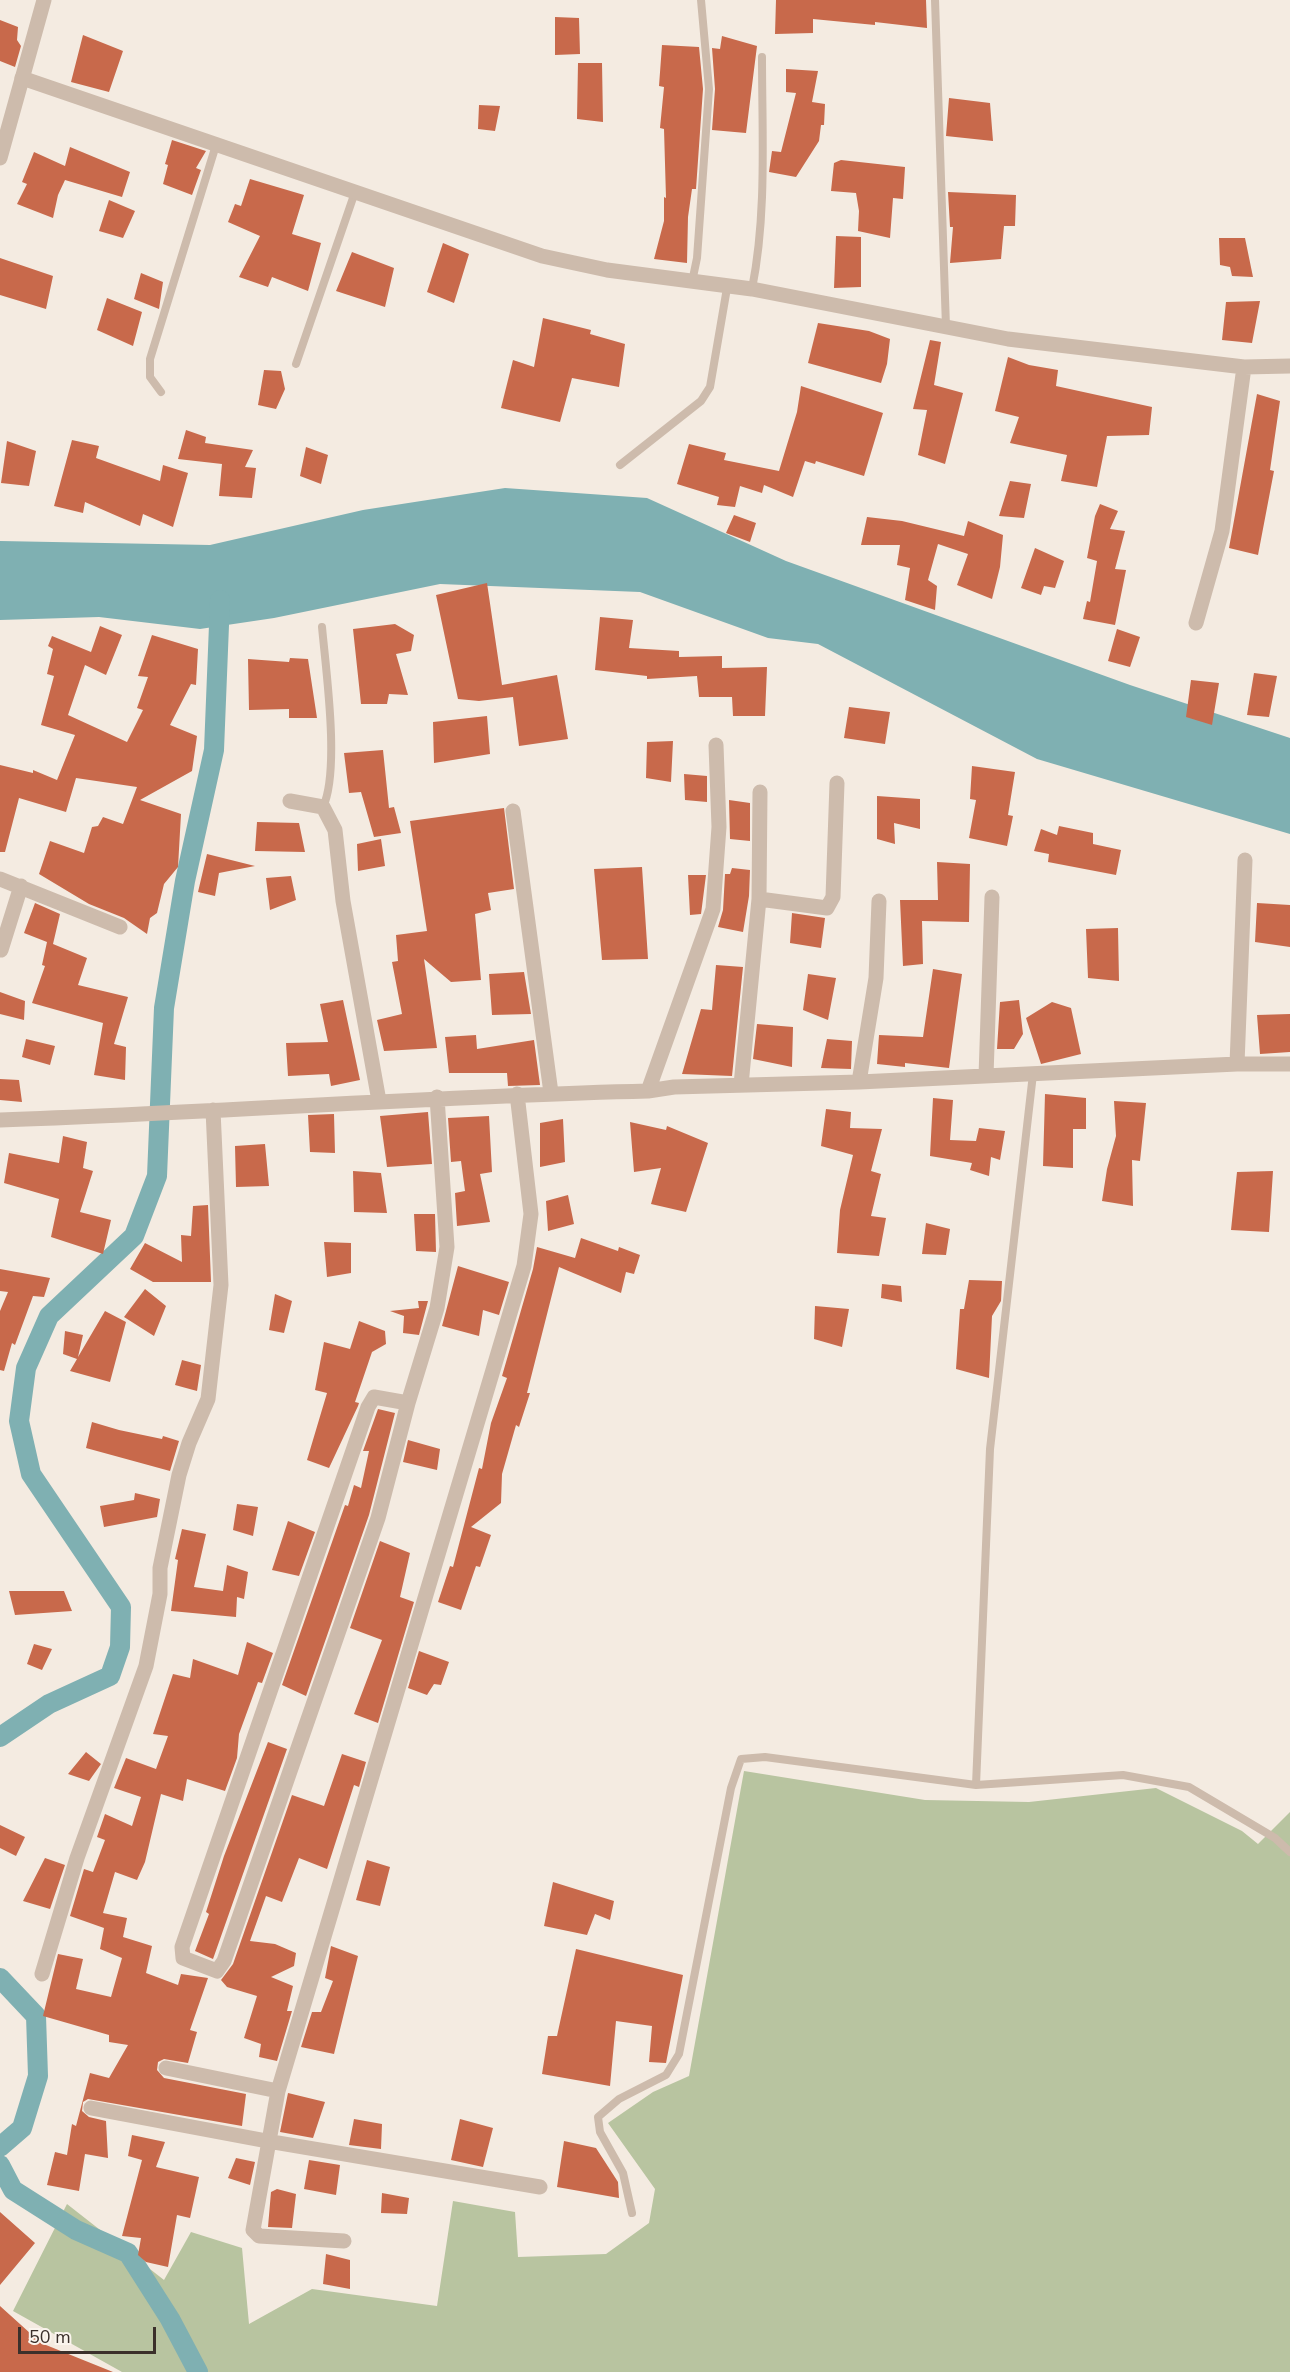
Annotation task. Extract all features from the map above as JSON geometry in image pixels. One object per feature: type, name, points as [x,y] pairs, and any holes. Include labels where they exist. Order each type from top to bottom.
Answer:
[{"type":"street","points":[[0,158],[44,0]]},
{"type":"street","points":[[22,78],[542,256],[607,270],[752,290],[1008,339],[1244,367],[1290,366]]},
{"type":"street","points":[[1196,623],[1222,531],[1244,367]]},
{"type":"street","points":[[648,1091],[713,909],[719,827],[716,745]]},
{"type":"street","points":[[759,899],[827,908],[833,897],[837,783]]},
{"type":"street","points":[[741,1085],[759,899],[760,792]]},
{"type":"street","points":[[290,801],[323,807],[335,830],[343,901],[379,1101]]},
{"type":"street","points":[[513,811],[551,1094]]},
{"type":"street","points":[[1237,1064],[1245,860]]},
{"type":"street","points":[[0,879],[120,927]]},
{"type":"street","points":[[2,950],[21,886]]},
{"type":"street","points":[[986,1076],[992,897]]},
{"type":"street","points":[[859,1082],[876,978],[879,900]]},
{"type":"street","points":[[0,1120],[124,1116],[437,1097],[648,1091],[674,1087],[859,1082],[1237,1064],[1290,1064]]},
{"type":"street","points":[[344,2241],[259,2236],[253,2230],[267,2141],[278,2091],[524,1266],[531,1214],[517,1094]]},
{"type":"street","points":[[408,1403],[374,1397],[368,1407],[182,1947],[183,1958],[217,1971],[228,1950],[378,1518],[408,1403],[437,1308],[447,1247],[437,1097]]},
{"type":"street","points":[[42,1974],[76,1858],[146,1666],[160,1594],[160,1568],[174,1496],[189,1443],[208,1399],[221,1285],[210,1110]]},
{"type":"street","points":[[166,2068],[278,2091]]},
{"type":"street","points":[[91,2108],[267,2141],[540,2187]]},
{"type":"lane","points":[[692,282],[697,258],[709,88],[701,0]]},
{"type":"lane","points":[[935,0],[946,327]]},
{"type":"lane","points":[[752,290],[757,263],[762,154],[762,57]]},
{"type":"lane","points":[[161,392],[150,377],[148,369],[150,359],[216,145]]},
{"type":"lane","points":[[296,364],[355,192]]},
{"type":"lane","points":[[620,465],[702,400],[710,387],[727,288]]},
{"type":"lane","points":[[322,627],[330,727],[329,793],[323,807]]},
{"type":"lane","points":[[976,1785],[990,1449],[1033,1074]]},
{"type":"lane","points":[[632,2213],[623,2173],[600,2132],[598,2117],[619,2099],[666,2075],[679,2054],[730,1788],[741,1759],[765,1757],[976,1785],[1123,1775],[1189,1787],[1275,1838],[1290,1852]]},
{"type":"green space","points":[[744,1771],[925,1800],[1029,1802],[1156,1788],[1242,1831],[1258,1844],[1290,1812],[1290,2372],[122,2372],[13,2311],[67,2204],[164,2280],[191,2232],[242,2248],[249,2324],[312,2289],[437,2306],[453,2201],[515,2212],[518,2257],[606,2254],[649,2223],[655,2189],[608,2123],[653,2092],[689,2076]]},
{"type":"water","points":[[505,488],[647,498],[786,561],[1130,685],[1290,738],[1290,834],[1037,759],[818,644],[768,638],[640,592],[440,584],[274,618],[200,629],[99,617],[0,620],[0,541],[210,545],[363,510]]},
{"type":"building","points":[[776,0],[926,0],[927,28],[875,22],[875,25],[813,19],[813,33],[775,34]]},
{"type":"building","points":[[555,17],[579,18],[580,54],[555,55]]},
{"type":"building","points":[[0,20],[18,27],[17,40],[21,46],[15,67],[0,61]]},
{"type":"building","points":[[83,35],[123,51],[109,92],[71,82]]},
{"type":"building","points":[[722,36],[757,46],[746,133],[712,130],[715,89],[712,48],[720,49]]},
{"type":"building","points":[[662,45],[699,47],[703,89],[696,189],[692,189],[688,217],[687,263],[654,259],[664,221],[664,197],[666,198],[664,129],[660,128],[664,87],[659,86]]},
{"type":"building","points":[[578,63],[602,63],[603,122],[577,119]]},
{"type":"building","points":[[786,69],[818,71],[812,102],[825,104],[824,125],[821,125],[819,141],[796,177],[769,172],[772,151],[781,152],[796,93],[786,92]]},
{"type":"building","points":[[949,98],[990,103],[993,141],[946,136]]},
{"type":"building","points":[[479,105],[500,106],[495,131],[478,129]]},
{"type":"building","points":[[172,140],[206,151],[196,168],[201,170],[192,195],[163,184],[168,165],[165,164]]},
{"type":"building","points":[[70,147],[130,172],[122,197],[65,180],[58,195],[53,218],[17,204],[27,184],[22,182],[34,152],[65,166]]},
{"type":"building","points":[[841,160],[905,167],[903,199],[893,198],[890,238],[858,231],[859,211],[856,193],[831,191],[834,163]]},
{"type":"building","points":[[250,179],[304,195],[292,234],[321,243],[308,291],[272,277],[268,287],[239,277],[260,236],[228,222],[235,204],[241,206]]},
{"type":"building","points":[[948,192],[1016,195],[1015,226],[1004,226],[1001,259],[950,263],[953,227],[950,227]]},
{"type":"building","points":[[109,200],[135,211],[123,238],[99,231]]},
{"type":"building","points":[[836,236],[861,237],[861,287],[834,288]]},
{"type":"building","points":[[1219,238],[1245,238],[1253,277],[1232,276],[1230,267],[1220,265]]},
{"type":"building","points":[[443,243],[469,254],[454,303],[427,292]]},
{"type":"building","points":[[352,252],[394,268],[385,307],[336,291]]},
{"type":"building","points":[[0,258],[53,276],[46,309],[0,295]]},
{"type":"building","points":[[141,273],[163,282],[159,309],[134,299]]},
{"type":"building","points":[[107,298],[142,312],[133,346],[97,330]]},
{"type":"building","points":[[1260,301],[1252,343],[1222,340],[1226,302]]},
{"type":"building","points":[[543,318],[591,330],[590,334],[625,344],[619,387],[572,378],[560,422],[501,408],[513,360],[534,367]]},
{"type":"building","points":[[818,323],[869,331],[890,339],[887,364],[881,383],[808,363]]},
{"type":"building","points":[[930,340],[941,342],[934,385],[963,393],[945,464],[918,455],[927,410],[913,409]]},
{"type":"building","points":[[1008,357],[1029,365],[1058,370],[1056,386],[1152,407],[1149,435],[1107,436],[1097,487],[1061,481],[1067,455],[1010,443],[1019,417],[995,411]]},
{"type":"building","points":[[264,370],[281,371],[285,389],[276,409],[258,405]]},
{"type":"building","points":[[801,386],[883,413],[864,476],[816,461],[815,464],[805,461],[793,497],[764,485],[762,493],[740,486],[735,507],[717,505],[719,497],[677,484],[689,444],[726,453],[724,460],[779,471],[797,412]]},
{"type":"building","points":[[1257,394],[1280,401],[1270,470],[1274,471],[1258,555],[1229,548]]},
{"type":"building","points":[[186,430],[206,437],[205,443],[253,450],[245,467],[256,468],[252,498],[219,496],[222,464],[178,459]]},
{"type":"building","points":[[72,440],[99,446],[96,458],[160,481],[163,465],[188,473],[173,527],[143,514],[140,526],[85,502],[83,513],[54,506]]},
{"type":"building","points":[[7,441],[36,451],[29,486],[1,483]]},
{"type":"building","points":[[306,447],[328,455],[321,484],[300,476]]},
{"type":"building","points":[[1010,481],[1031,484],[1024,518],[999,516]]},
{"type":"building","points":[[1100,504],[1118,511],[1110,529],[1125,531],[1115,569],[1126,570],[1115,625],[1083,619],[1087,601],[1090,602],[1097,561],[1087,558],[1095,516]]},
{"type":"building","points":[[734,515],[756,523],[750,542],[726,533]]},
{"type":"building","points":[[867,517],[902,521],[964,536],[968,521],[1003,535],[1000,567],[992,599],[957,585],[968,554],[938,544],[928,580],[937,586],[935,610],[905,600],[910,568],[897,565],[900,545],[861,545]]},
{"type":"building","points":[[1035,548],[1064,561],[1055,588],[1044,586],[1041,595],[1021,588]]},
{"type":"building","points":[[487,583],[502,685],[557,675],[568,739],[519,746],[513,697],[479,701],[458,699],[436,595]]},
{"type":"building","points":[[600,617],[633,620],[629,648],[679,651],[679,657],[722,656],[722,668],[767,667],[765,716],[733,716],[732,697],[699,697],[697,676],[647,679],[647,676],[595,670]]},
{"type":"building","points":[[395,624],[414,635],[411,651],[396,654],[408,695],[389,694],[387,704],[361,704],[353,629]]},
{"type":"building","points":[[100,626],[122,635],[106,675],[85,665],[68,715],[127,742],[143,710],[137,708],[148,677],[138,676],[152,635],[198,649],[196,685],[191,684],[170,725],[197,736],[192,771],[140,800],[181,814],[178,867],[164,884],[157,913],[150,918],[147,934],[124,918],[89,904],[39,874],[50,841],[84,853],[92,827],[98,826],[103,817],[123,824],[137,787],[76,778],[66,812],[19,798],[5,852],[0,852],[0,765],[33,773],[33,770],[57,780],[75,735],[41,725],[54,676],[47,674],[53,649],[48,646],[52,636],[91,652]]},
{"type":"building","points":[[1117,629],[1140,637],[1130,667],[1108,661]]},
{"type":"building","points":[[290,658],[308,659],[317,718],[289,718],[289,709],[249,710],[248,659],[289,662]]},
{"type":"building","points":[[1254,673],[1277,676],[1269,717],[1247,715]]},
{"type":"building","points":[[1191,680],[1219,683],[1212,725],[1186,717]]},
{"type":"building","points":[[849,707],[890,712],[885,744],[844,738]]},
{"type":"building","points":[[487,716],[490,754],[434,763],[433,722]]},
{"type":"building","points":[[673,741],[671,782],[646,778],[647,742]]},
{"type":"building","points":[[383,750],[389,808],[394,807],[401,833],[374,837],[361,792],[349,793],[344,753]]},
{"type":"building","points":[[972,766],[1015,772],[1008,815],[1013,816],[1007,846],[969,838],[976,800],[970,799]]},
{"type":"building","points":[[684,774],[707,776],[707,802],[685,800]]},
{"type":"building","points":[[877,796],[920,799],[920,829],[894,823],[895,844],[877,839]]},
{"type":"building","points":[[729,800],[750,803],[750,841],[730,839]]},
{"type":"building","points":[[504,808],[514,889],[488,893],[491,910],[475,914],[481,980],[451,982],[424,959],[437,1048],[384,1051],[377,1020],[402,1014],[392,962],[398,961],[396,935],[427,931],[410,821]]},
{"type":"building","points":[[257,822],[299,823],[305,852],[255,851]]},
{"type":"building","points":[[1059,826],[1093,833],[1093,844],[1121,850],[1116,875],[1048,862],[1049,854],[1034,851],[1041,829],[1057,835]]},
{"type":"building","points":[[381,839],[385,866],[358,871],[357,844]]},
{"type":"building","points":[[207,854],[255,866],[219,873],[215,896],[198,892]]},
{"type":"building","points":[[937,862],[970,864],[969,922],[922,921],[923,964],[903,966],[900,900],[938,900]]},
{"type":"building","points":[[642,867],[648,959],[602,960],[594,869]]},
{"type":"building","points":[[732,868],[750,870],[749,896],[743,932],[718,927],[723,910],[725,874],[730,874]]},
{"type":"building","points":[[688,875],[706,875],[701,914],[690,915]]},
{"type":"building","points":[[291,876],[296,900],[270,910],[266,878]]},
{"type":"building","points":[[35,903],[60,914],[53,944],[87,958],[78,985],[128,997],[114,1044],[126,1047],[125,1080],[94,1075],[103,1023],[32,1003],[45,966],[42,965],[47,942],[24,933]]},
{"type":"building","points":[[1257,903],[1290,905],[1290,947],[1255,942]]},
{"type":"building","points":[[792,913],[825,918],[821,948],[790,943]]},
{"type":"building","points":[[1118,928],[1119,981],[1088,978],[1086,929]]},
{"type":"building","points":[[716,965],[743,967],[732,1076],[682,1074],[701,1009],[712,1010]]},
{"type":"building","points":[[933,969],[962,974],[949,1068],[905,1063],[905,1067],[877,1064],[879,1035],[923,1037]]},
{"type":"building","points":[[524,972],[531,1014],[492,1015],[489,974]]},
{"type":"building","points":[[808,974],[836,978],[828,1020],[803,1010]]},
{"type":"building","points":[[0,992],[25,1001],[24,1020],[0,1014]]},
{"type":"building","points":[[343,1000],[360,1080],[331,1086],[329,1074],[288,1076],[286,1043],[328,1042],[320,1004]]},
{"type":"building","points":[[1019,1000],[1023,1034],[1014,1049],[997,1049],[1000,1002]]},
{"type":"building","points":[[1052,1002],[1071,1008],[1081,1054],[1041,1064],[1026,1018]]},
{"type":"building","points":[[1290,1014],[1290,1052],[1260,1054],[1257,1015]]},
{"type":"building","points":[[757,1024],[793,1027],[792,1067],[753,1059]]},
{"type":"building","points":[[476,1035],[477,1049],[534,1040],[540,1085],[508,1086],[507,1073],[449,1073],[445,1037]]},
{"type":"building","points":[[26,1039],[55,1046],[50,1065],[22,1057]]},
{"type":"building","points":[[827,1039],[852,1041],[851,1069],[821,1068]]},
{"type":"building","points":[[0,1079],[19,1080],[22,1102],[0,1100]]},
{"type":"building","points":[[1045,1094],[1086,1098],[1086,1129],[1073,1129],[1073,1168],[1043,1166]]},
{"type":"building","points":[[933,1098],[953,1100],[950,1140],[976,1141],[979,1128],[1005,1131],[1000,1160],[991,1157],[989,1176],[970,1170],[972,1163],[930,1156]]},
{"type":"building","points":[[1114,1101],[1146,1103],[1140,1161],[1132,1160],[1133,1206],[1102,1201],[1107,1169],[1116,1136]]},
{"type":"building","points":[[826,1109],[851,1112],[850,1128],[882,1129],[871,1171],[881,1174],[871,1216],[886,1218],[879,1256],[837,1253],[840,1210],[853,1155],[821,1146]]},
{"type":"building","points":[[428,1112],[432,1164],[387,1167],[380,1116]]},
{"type":"building","points":[[334,1114],[335,1153],[310,1152],[308,1115]]},
{"type":"building","points":[[489,1116],[492,1172],[480,1174],[490,1222],[457,1226],[455,1193],[465,1191],[461,1161],[451,1162],[448,1118]]},
{"type":"building","points":[[563,1119],[565,1162],[540,1167],[540,1123]]},
{"type":"building","points":[[630,1122],[666,1130],[667,1126],[708,1143],[686,1212],[651,1204],[661,1168],[634,1172]]},
{"type":"building","points":[[63,1136],[87,1142],[83,1168],[93,1171],[80,1212],[111,1220],[103,1254],[51,1237],[59,1199],[4,1183],[9,1153],[59,1163]]},
{"type":"building","points":[[265,1144],[269,1186],[236,1187],[235,1146]]},
{"type":"building","points":[[353,1171],[381,1173],[387,1213],[354,1212]]},
{"type":"building","points":[[1273,1171],[1269,1232],[1231,1230],[1237,1172]]},
{"type":"building","points":[[568,1195],[574,1224],[548,1231],[546,1201]]},
{"type":"building","points":[[208,1205],[211,1282],[153,1282],[130,1269],[145,1243],[182,1262],[181,1235],[191,1236],[193,1206]]},
{"type":"building","points":[[414,1214],[435,1214],[436,1252],[416,1251]]},
{"type":"building","points":[[926,1223],[950,1229],[946,1255],[922,1254]]},
{"type":"building","points":[[581,1238],[618,1251],[619,1247],[640,1255],[634,1274],[626,1272],[621,1293],[559,1267],[527,1393],[530,1393],[519,1427],[516,1425],[502,1474],[501,1503],[471,1527],[491,1535],[480,1567],[476,1566],[461,1610],[438,1602],[450,1566],[453,1567],[479,1468],[482,1469],[491,1423],[507,1378],[502,1376],[533,1269],[537,1247],[575,1258]]},
{"type":"building","points":[[324,1242],[351,1243],[351,1273],[327,1277]]},
{"type":"building","points":[[458,1266],[509,1282],[499,1315],[483,1310],[479,1336],[442,1326]]},
{"type":"building","points":[[0,1269],[50,1278],[44,1297],[33,1296],[15,1345],[12,1343],[4,1371],[0,1370],[0,1311],[8,1292],[0,1291]]},
{"type":"building","points":[[969,1280],[1002,1281],[1001,1301],[992,1316],[989,1378],[956,1369],[960,1309],[964,1309]]},
{"type":"building","points":[[882,1284],[901,1286],[902,1302],[881,1298]]},
{"type":"building","points":[[145,1289],[166,1306],[154,1336],[124,1317]]},
{"type":"building","points":[[275,1294],[292,1301],[284,1333],[269,1330]]},
{"type":"building","points":[[418,1301],[428,1301],[419,1335],[403,1333],[404,1316],[390,1311],[419,1308]]},
{"type":"building","points":[[815,1306],[849,1309],[842,1347],[814,1339]]},
{"type":"building","points":[[105,1311],[126,1322],[110,1382],[70,1371],[77,1359],[63,1354],[65,1331],[83,1335],[78,1357]]},
{"type":"building","points":[[359,1321],[385,1331],[386,1344],[372,1352],[355,1402],[359,1403],[358,1406],[329,1468],[307,1460],[327,1393],[315,1390],[324,1342],[350,1349]]},
{"type":"building","points":[[182,1360],[201,1365],[197,1391],[175,1385]]},
{"type":"building","points":[[378,1409],[395,1413],[369,1515],[306,1696],[282,1685],[345,1505],[348,1506],[354,1485],[361,1488],[369,1451],[363,1451]]},
{"type":"building","points":[[92,1422],[119,1430],[162,1439],[163,1436],[179,1441],[170,1471],[86,1448]]},
{"type":"building","points":[[408,1440],[440,1449],[437,1470],[403,1462]]},
{"type":"building","points":[[135,1493],[160,1499],[157,1517],[104,1527],[100,1506],[134,1500]]},
{"type":"building","points":[[237,1504],[258,1507],[253,1536],[233,1530]]},
{"type":"building","points":[[288,1521],[315,1532],[299,1576],[272,1570]]},
{"type":"building","points":[[182,1529],[206,1534],[194,1587],[223,1591],[227,1565],[248,1572],[244,1599],[237,1597],[236,1617],[171,1611],[178,1560],[175,1559]]},
{"type":"building","points":[[380,1541],[410,1553],[400,1597],[414,1602],[378,1723],[354,1714],[382,1640],[350,1628]]},
{"type":"building","points":[[9,1591],[64,1591],[72,1611],[15,1615]]},
{"type":"building","points":[[247,1642],[273,1653],[262,1683],[258,1682],[239,1734],[237,1758],[225,1791],[187,1779],[183,1801],[161,1794],[145,1862],[137,1880],[115,1872],[103,1913],[127,1918],[123,1937],[152,1946],[146,1973],[178,1985],[181,1974],[208,1978],[190,2030],[197,2032],[188,2063],[164,2059],[158,2062],[157,2070],[164,2078],[246,2094],[242,2126],[88,2099],[83,2102],[82,2111],[89,2117],[106,2121],[108,2158],[85,2154],[79,2191],[47,2185],[55,2152],[67,2155],[72,2124],[76,2126],[90,2073],[109,2078],[128,2045],[109,2042],[109,2035],[43,2016],[58,1954],[83,1959],[76,1989],[111,1997],[122,1958],[100,1949],[104,1928],[70,1916],[84,1869],[93,1872],[105,1840],[97,1837],[105,1814],[132,1826],[141,1797],[114,1788],[126,1758],[156,1769],[168,1736],[153,1734],[173,1674],[190,1678],[193,1659],[238,1675]]},
{"type":"building","points":[[34,1644],[52,1649],[42,1670],[27,1664]]},
{"type":"building","points":[[419,1651],[449,1662],[441,1685],[434,1684],[427,1695],[408,1688]]},
{"type":"building","points":[[268,1742],[287,1749],[213,1959],[195,1951],[209,1914],[206,1912],[224,1856]]},
{"type":"building","points":[[86,1752],[101,1764],[89,1781],[68,1774]]},
{"type":"building","points":[[342,1754],[366,1762],[359,1787],[354,1785],[327,1869],[299,1858],[282,1902],[266,1896],[250,1941],[275,1944],[296,1953],[294,1966],[271,1977],[293,1986],[287,2011],[292,2011],[277,2061],[259,2057],[261,2044],[244,2038],[257,1996],[227,1987],[221,1980],[233,1964],[292,1795],[324,1806]]},
{"type":"building","points":[[0,1825],[25,1837],[16,1856],[0,1848]]},
{"type":"building","points":[[45,1858],[65,1865],[50,1909],[23,1901]]},
{"type":"building","points":[[367,1860],[390,1867],[380,1906],[356,1900]]},
{"type":"building","points":[[553,1882],[614,1901],[610,1920],[595,1914],[587,1935],[544,1926]]},
{"type":"building","points":[[331,1946],[358,1956],[334,2054],[301,2047],[312,2012],[321,2012],[333,1981],[325,1978]]},
{"type":"building","points":[[576,1949],[683,1975],[666,2063],[649,2062],[652,2026],[616,2021],[610,2086],[542,2074],[548,2036],[557,2036]]},
{"type":"building","points":[[288,2093],[325,2102],[313,2138],[280,2132]]},
{"type":"building","points":[[354,2119],[382,2124],[381,2149],[349,2145]]},
{"type":"building","points":[[460,2119],[493,2128],[483,2167],[451,2160]]},
{"type":"building","points":[[132,2135],[165,2142],[156,2167],[199,2177],[190,2218],[177,2215],[168,2267],[146,2262],[138,2255],[141,2238],[122,2236],[142,2160],[128,2156]]},
{"type":"building","points":[[564,2141],[596,2148],[618,2182],[619,2198],[557,2187]]},
{"type":"building","points":[[236,2158],[255,2162],[250,2185],[228,2178]]},
{"type":"building","points":[[309,2160],[340,2165],[336,2195],[304,2189]]},
{"type":"building","points":[[277,2189],[296,2194],[292,2228],[268,2227],[271,2192]]},
{"type":"building","points":[[382,2193],[409,2198],[407,2214],[381,2213]]},
{"type":"building","points":[[0,2212],[35,2243],[0,2285]]},
{"type":"building","points":[[326,2254],[350,2260],[350,2289],[323,2284]]},
{"type":"building","points":[[0,2306],[41,2343],[113,2372],[0,2372]]},
{"type":"waterway","points":[[0,1737],[49,1704],[110,1676],[120,1647],[121,1607],[31,1474],[19,1421],[26,1368],[49,1316],[134,1236],[157,1176],[164,1008],[185,881],[214,750],[220,600]]},
{"type":"waterway","points":[[0,1978],[36,2016],[38,2076],[22,2128],[0,2147]]},
{"type":"waterway","points":[[0,2165],[13,2190],[76,2230],[128,2253],[170,2319],[198,2372]]}]
